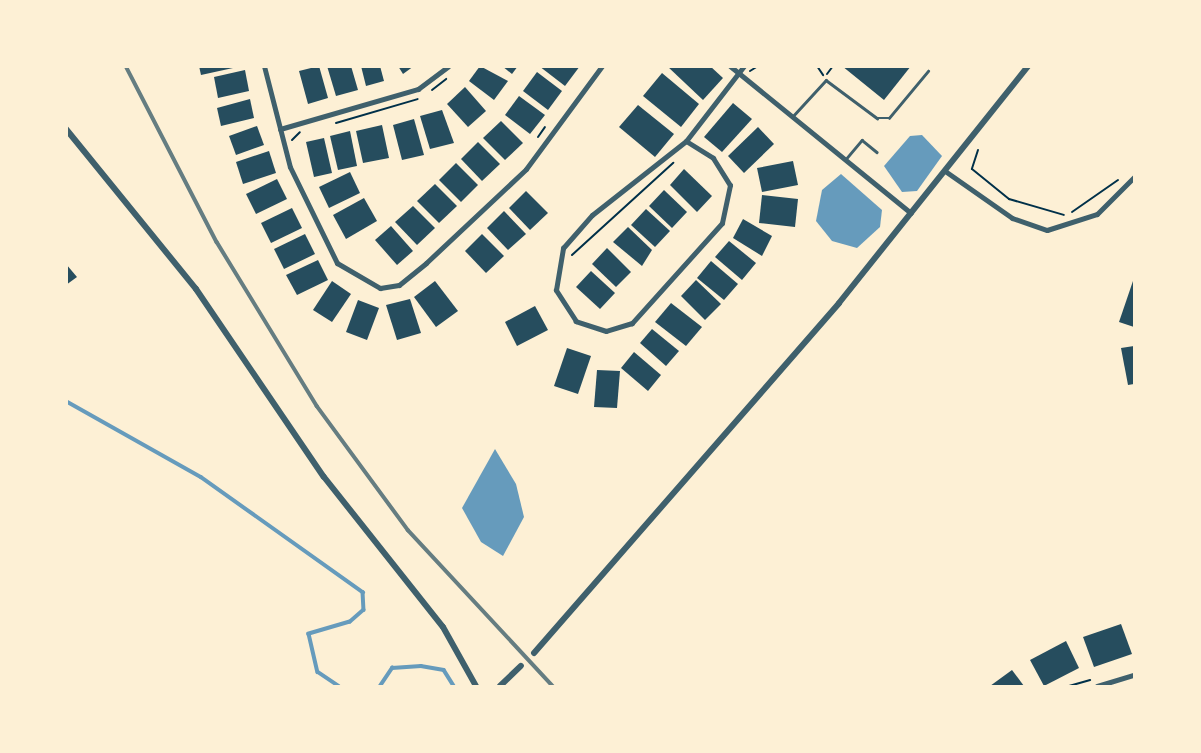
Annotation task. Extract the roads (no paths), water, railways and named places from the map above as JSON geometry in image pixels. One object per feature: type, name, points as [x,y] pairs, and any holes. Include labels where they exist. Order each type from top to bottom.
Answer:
[{"type":"street","points":[[264,66],[290,167],[337,263],[362,283],[399,285],[526,169],[602,66]]},
{"type":"street","points":[[280,129],[418,89],[448,66]]},
{"type":"street","points":[[730,66],[911,213]]},
{"type":"street","points":[[534,653],[911,213],[1028,66]]},
{"type":"street","points":[[686,141],[713,158],[730,185],[722,223],[632,323],[606,331],[576,321],[555,290],[563,248],[592,215],[686,141],[739,74],[747,69]]},
{"type":"street","points":[[66,129],[197,289],[324,477],[443,627],[476,687]]},
{"type":"street","points":[[945,171],[1012,218],[1047,230],[1097,214],[1135,177]]},
{"type":"street","points":[[499,687],[521,666]]},
{"type":"street","points":[[1097,687],[1135,675]]},
{"type":"lane","points":[[792,117],[826,80],[877,117],[889,118],[928,71]]},
{"type":"lane","points":[[845,160],[862,140],[877,152]]},
{"type":"water","points":[[922,135],[942,156],[917,191],[902,192],[884,166],[910,136]]},
{"type":"water","points":[[841,174],[882,210],[880,227],[857,248],[832,241],[816,221],[822,190]]},
{"type":"water","points":[[495,449],[516,484],[524,517],[503,556],[481,542],[462,508]]},
{"type":"waterway","points":[[66,401],[201,477],[363,592],[364,610],[350,622],[309,634],[318,672],[339,686]]},
{"type":"waterway","points":[[380,686],[392,668],[421,666],[444,670],[454,686]]},
{"type":"railway","points":[[126,66],[217,242],[317,406],[408,530],[553,686]]}]
